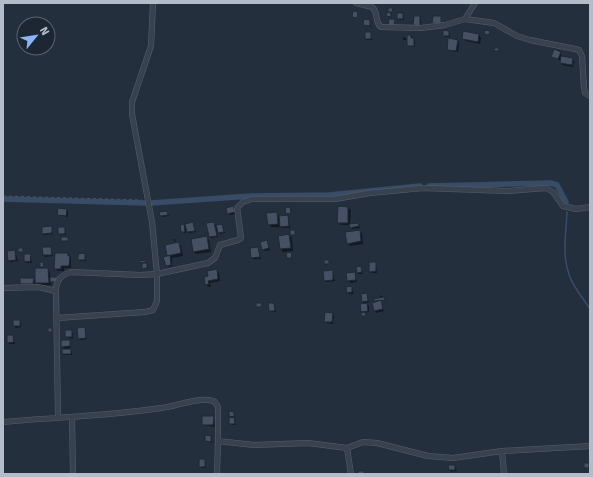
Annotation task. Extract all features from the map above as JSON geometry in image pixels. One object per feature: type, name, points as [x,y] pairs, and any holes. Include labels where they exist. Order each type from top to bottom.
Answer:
[{"type":"street","points":[[57,318],[145,312],[153,310],[157,301],[157,274],[152,222],[132,114],[132,102],[150,46],[153,3]]},
{"type":"street","points":[[356,3],[373,8],[375,10],[376,23],[380,27],[421,28],[445,25],[465,20],[494,23],[517,36],[579,50],[582,56],[585,93],[590,96]]},
{"type":"street","points":[[465,20],[476,3]]},
{"type":"street","points":[[58,417],[56,286],[61,276],[71,272],[140,275],[157,274],[208,263],[214,260],[220,245],[241,238],[237,208],[244,202],[252,199],[335,199],[370,193],[423,188],[507,191],[546,188],[553,192],[563,206],[590,208]]},
{"type":"street","points":[[3,288],[38,287],[56,291]]},
{"type":"street","points":[[3,422],[156,409],[200,400],[212,400],[218,408],[217,474]]},
{"type":"street","points":[[72,417],[73,474]]},
{"type":"street","points":[[218,441],[254,445],[308,443],[347,448],[362,442],[377,443],[428,456],[447,458],[502,451],[590,446]]},
{"type":"street","points":[[347,448],[351,474]]},
{"type":"street","points":[[502,451],[504,474]]},
{"type":"path","points":[[3,196],[148,200]]},
{"type":"building","points":[[388,8],[393,8],[392,12],[388,12]]},
{"type":"building","points":[[353,11],[358,12],[357,18],[352,17]]},
{"type":"building","points":[[387,12],[391,13],[391,17],[386,16]]},
{"type":"building","points":[[397,13],[403,13],[403,19],[397,19]]},
{"type":"building","points":[[414,16],[420,16],[420,26],[413,25]]},
{"type":"building","points":[[433,16],[441,16],[441,24],[432,23]]},
{"type":"building","points":[[364,19],[370,20],[370,26],[363,25]]},
{"type":"building","points":[[389,19],[395,19],[394,27],[388,26]]},
{"type":"building","points":[[443,30],[449,31],[449,36],[443,36]]},
{"type":"building","points":[[485,30],[490,31],[489,35],[484,34]]},
{"type":"building","points":[[463,31],[479,34],[478,42],[462,39]]},
{"type":"building","points":[[365,32],[371,32],[371,39],[365,39]]},
{"type":"building","points":[[407,35],[411,35],[411,38],[414,38],[414,46],[407,46]]},
{"type":"building","points":[[448,38],[458,40],[456,51],[447,50]]},
{"type":"building","points":[[494,48],[499,48],[499,51],[494,51]]},
{"type":"building","points":[[554,49],[561,52],[558,59],[551,57]]},
{"type":"building","points":[[561,56],[573,58],[572,65],[560,63]]},
{"type":"building","points":[[233,206],[235,212],[227,214],[226,208]]},
{"type":"building","points":[[338,206],[348,207],[348,223],[337,223]]},
{"type":"building","points":[[290,207],[291,213],[286,214],[285,208]]},
{"type":"building","points":[[58,208],[67,209],[66,216],[57,215]]},
{"type":"building","points":[[167,211],[168,215],[160,216],[159,212]]},
{"type":"building","points":[[277,212],[278,224],[268,225],[266,213]]},
{"type":"building","points":[[288,215],[289,226],[280,227],[279,216]]},
{"type":"building","points":[[193,222],[195,231],[187,232],[185,224]]},
{"type":"building","points":[[214,222],[217,236],[209,237],[206,223]]},
{"type":"building","points":[[358,223],[359,226],[350,228],[349,224]]},
{"type":"building","points":[[184,224],[185,232],[181,232],[180,225]]},
{"type":"building","points":[[222,224],[224,232],[218,233],[216,225]]},
{"type":"building","points":[[52,226],[52,233],[42,234],[42,227]]},
{"type":"building","points":[[58,227],[65,227],[65,234],[58,234]]},
{"type":"building","points":[[290,230],[295,230],[295,235],[290,235]]},
{"type":"building","points":[[360,230],[361,241],[347,244],[345,232]]},
{"type":"building","points":[[289,234],[291,248],[280,249],[278,236]]},
{"type":"building","points":[[207,236],[209,249],[193,252],[191,239]]},
{"type":"building","points":[[61,237],[68,237],[68,241],[61,241]]},
{"type":"building","points":[[267,240],[269,248],[262,250],[260,242]]},
{"type":"building","points":[[179,242],[181,253],[167,256],[165,245]]},
{"type":"building","points":[[42,247],[51,247],[52,255],[43,255]]},
{"type":"building","points":[[258,247],[260,257],[251,258],[250,248]]},
{"type":"building","points":[[18,248],[23,248],[23,252],[18,252]]},
{"type":"building","points":[[15,250],[16,260],[8,261],[7,251]]},
{"type":"building","points":[[291,252],[292,258],[287,258],[286,253]]},
{"type":"building","points":[[55,253],[68,253],[68,256],[70,256],[69,266],[61,266],[61,269],[54,269]]},
{"type":"building","points":[[85,253],[85,260],[78,260],[78,254]]},
{"type":"building","points":[[24,254],[31,254],[30,262],[24,261]]},
{"type":"building","points":[[170,255],[171,265],[166,266],[163,257]]},
{"type":"building","points":[[146,260],[146,262],[139,263],[139,261]]},
{"type":"building","points":[[324,260],[329,260],[329,264],[324,264]]},
{"type":"building","points":[[40,262],[43,262],[44,267],[40,267]]},
{"type":"building","points":[[369,262],[376,262],[376,271],[369,272]]},
{"type":"building","points":[[142,263],[147,263],[147,268],[142,269]]},
{"type":"building","points":[[361,266],[362,272],[357,273],[356,267]]},
{"type":"building","points":[[35,268],[48,268],[49,283],[35,283]]},
{"type":"building","points":[[217,269],[218,279],[208,281],[209,284],[205,285],[204,277],[208,276],[207,271]]},
{"type":"building","points":[[333,270],[333,280],[324,281],[323,271]]},
{"type":"building","points":[[355,272],[356,280],[347,281],[346,273]]},
{"type":"building","points":[[50,277],[57,277],[57,282],[50,282]]},
{"type":"building","points":[[20,278],[34,278],[33,284],[20,284]]},
{"type":"building","points":[[352,286],[352,292],[347,293],[346,287]]},
{"type":"building","points":[[367,293],[368,301],[362,302],[361,294]]},
{"type":"building","points":[[384,297],[385,300],[374,301],[373,299]]},
{"type":"building","points":[[381,300],[383,309],[374,311],[372,303]]},
{"type":"building","points":[[256,303],[262,303],[261,307],[256,307]]},
{"type":"building","points":[[268,303],[274,303],[275,311],[269,311]]},
{"type":"building","points":[[367,303],[368,311],[361,312],[360,304]]},
{"type":"building","points":[[325,312],[333,313],[332,322],[324,322]]},
{"type":"building","points":[[365,312],[366,316],[361,316],[361,313]]},
{"type":"building","points":[[13,320],[20,320],[20,326],[13,326]]},
{"type":"building","points":[[85,327],[86,338],[78,339],[77,328]]},
{"type":"building","points":[[48,328],[52,328],[52,332],[48,332]]},
{"type":"building","points":[[65,330],[72,330],[72,337],[65,337]]},
{"type":"building","points":[[7,335],[13,335],[14,342],[7,343]]},
{"type":"building","points":[[61,340],[70,340],[70,346],[61,347]]},
{"type":"building","points":[[62,349],[71,349],[71,354],[62,354]]},
{"type":"building","points":[[229,411],[234,412],[234,417],[229,416]]},
{"type":"building","points":[[202,416],[214,416],[213,425],[202,425]]},
{"type":"building","points":[[234,417],[235,424],[229,424],[229,418]]},
{"type":"building","points":[[205,435],[211,436],[211,442],[205,441]]},
{"type":"building","points":[[199,459],[205,459],[205,467],[199,467]]},
{"type":"building","points":[[584,463],[589,463],[589,468],[584,468]]},
{"type":"building","points":[[448,465],[455,465],[455,470],[449,470]]},
{"type":"building","points":[[358,471],[364,471],[364,474],[358,474]]},
{"type":"waterway","points":[[429,186],[550,183],[557,185],[566,202]]},
{"type":"waterway","points":[[151,203],[251,196],[329,195],[420,186]]},
{"type":"waterway","points":[[3,199],[146,203]]},
{"type":"waterway","points":[[567,212],[565,244],[567,267],[570,278],[590,309]]}]
